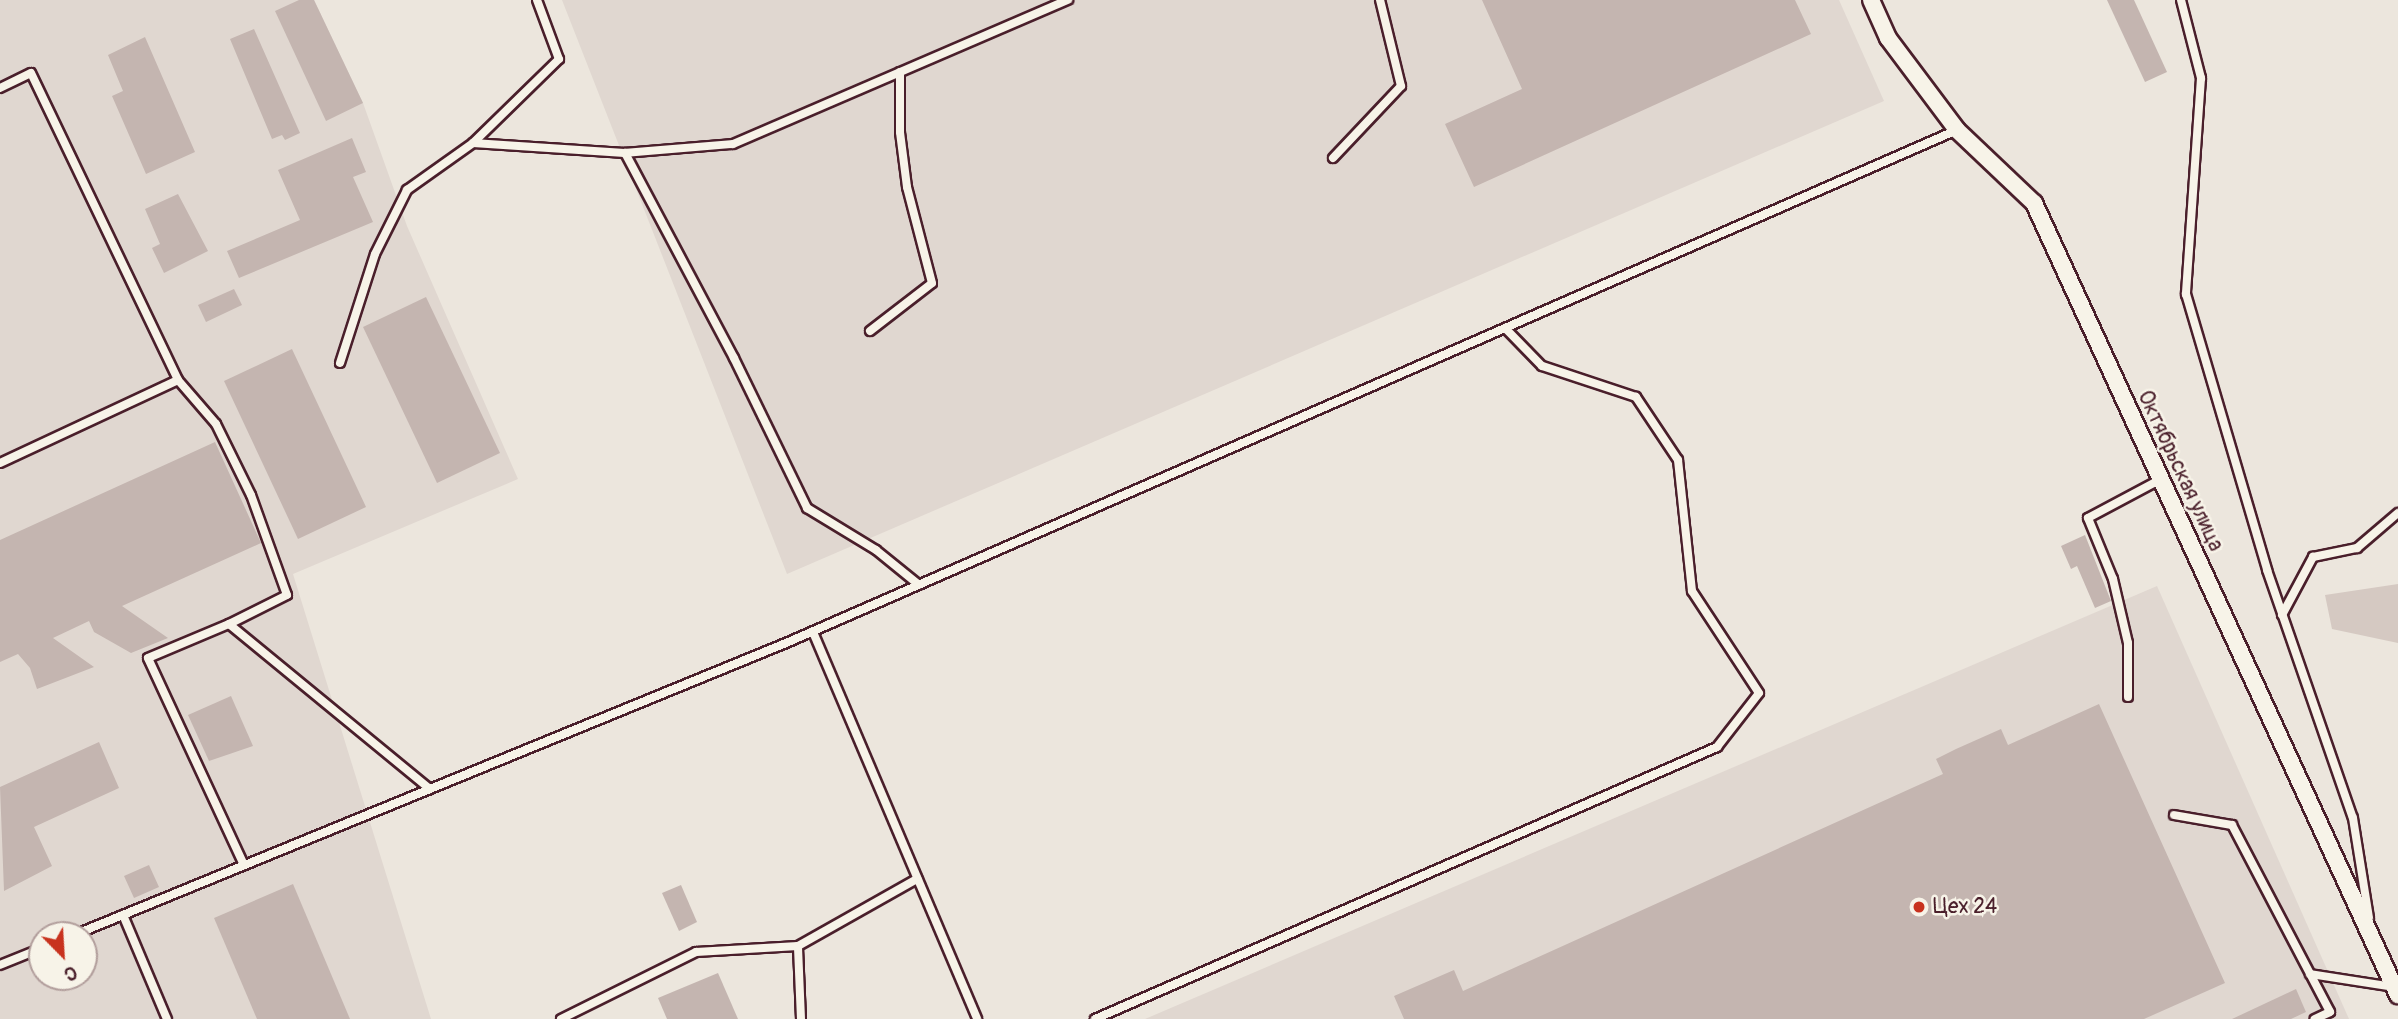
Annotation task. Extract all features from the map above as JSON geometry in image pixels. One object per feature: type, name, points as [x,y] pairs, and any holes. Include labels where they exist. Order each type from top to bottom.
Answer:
[{"type":"street","name":"Октябрьская улица","points":[[1871,0],[1888,38],[1957,130],[2034,203],[2396,991]]},
{"type":"lane","points":[[340,363],[375,254],[407,190],[473,143],[559,59],[537,0]]},
{"type":"lane","points":[[473,143],[625,153],[733,145],[1068,0]]},
{"type":"lane","points":[[1333,158],[1401,86],[1380,0]]},
{"type":"lane","points":[[2181,0],[2201,78],[2186,294],[2282,615],[2353,818],[2372,939]]},
{"type":"lane","points":[[870,331],[932,283],[907,187],[900,132],[900,72]]},
{"type":"lane","points":[[0,88],[31,73],[178,380],[216,425],[251,495],[287,595],[229,624],[148,658],[244,865]]},
{"type":"lane","points":[[98,925],[813,632],[1957,130]]},
{"type":"lane","points":[[625,153],[734,358],[807,508],[876,550],[919,585]]},
{"type":"lane","points":[[1095,1019],[1717,747],[1759,692],[1692,591],[1678,460],[1636,397],[1542,366],[1505,328]]},
{"type":"lane","points":[[0,463],[178,380]]},
{"type":"lane","points":[[2128,697],[2129,643],[2113,579],[2088,518],[2161,479]]},
{"type":"lane","points":[[2282,615],[2313,557],[2357,548],[2398,513]]},
{"type":"lane","points":[[229,624],[430,789]]},
{"type":"lane","points":[[813,632],[977,1019]]},
{"type":"lane","points":[[2174,815],[2232,825],[2330,1012],[2315,1019]]},
{"type":"lane","points":[[561,1019],[696,952],[798,946],[918,879]]},
{"type":"lane","points":[[123,915],[167,1019]]},
{"type":"lane","points":[[798,946],[801,1019]]},
{"type":"lane","points":[[0,965],[28,954]]},
{"type":"lane","points":[[2310,974],[2396,991]]},
{"type":"shaded area","points":[[0,0],[314,0],[363,103],[407,226],[518,479],[293,574],[431,1019],[0,1019]]},
{"type":"shaded area","points":[[562,0],[1839,0],[1884,101],[787,574]]},
{"type":"shaded area","points":[[2398,584],[2398,643],[2332,629],[2325,595]]},
{"type":"shaded area","points":[[2157,586],[2349,1019],[1145,1019]]},
{"type":"building","points":[[299,0],[314,0],[363,103],[326,121],[275,11]]},
{"type":"building","points":[[1482,0],[1795,0],[1811,34],[1474,187],[1445,124],[1522,89]]},
{"type":"building","points":[[2107,0],[2134,0],[2167,72],[2145,82]]},
{"type":"building","points":[[254,29],[300,133],[285,140],[282,135],[272,139],[230,39]]},
{"type":"building","points":[[145,37],[195,152],[146,174],[112,96],[123,91],[108,55]]},
{"type":"building","points":[[352,138],[366,172],[353,177],[373,222],[239,278],[227,251],[300,220],[278,170]]},
{"type":"building","points":[[178,194],[208,251],[164,273],[152,248],[160,244],[145,209]]},
{"type":"building","points":[[234,289],[242,305],[206,322],[198,305]]},
{"type":"building","points":[[426,297],[500,453],[437,483],[363,327]]},
{"type":"building","points":[[292,349],[366,507],[298,539],[224,381]]},
{"type":"building","points":[[215,442],[261,543],[122,606],[168,638],[131,653],[94,632],[89,621],[53,638],[94,667],[37,689],[30,668],[18,654],[0,662],[0,540]]},
{"type":"building","points":[[2085,535],[2111,601],[2095,608],[2077,566],[2071,569],[2061,546]]},
{"type":"building","points":[[231,696],[253,746],[209,761],[188,715]]},
{"type":"building","name":"Цех 24","points":[[2099,704],[2225,983],[2144,1019],[1404,1019],[1394,996],[1454,970],[1463,991],[1943,774],[1936,759],[1956,749],[2001,729],[2008,745]]},
{"type":"building","points":[[99,742],[119,788],[34,827],[52,866],[4,891],[0,787]]},
{"type":"building","points":[[149,865],[159,887],[134,898],[124,876]]},
{"type":"building","points":[[293,884],[350,1019],[257,1019],[214,918]]},
{"type":"building","points":[[681,885],[697,922],[679,931],[662,893]]},
{"type":"building","points":[[718,973],[738,1019],[667,1019],[658,998]]},
{"type":"building","points":[[2296,989],[2306,1012],[2291,1019],[2232,1019]]},
{"type":"place","name":"Цех 24","points":[[1919,907]]}]
